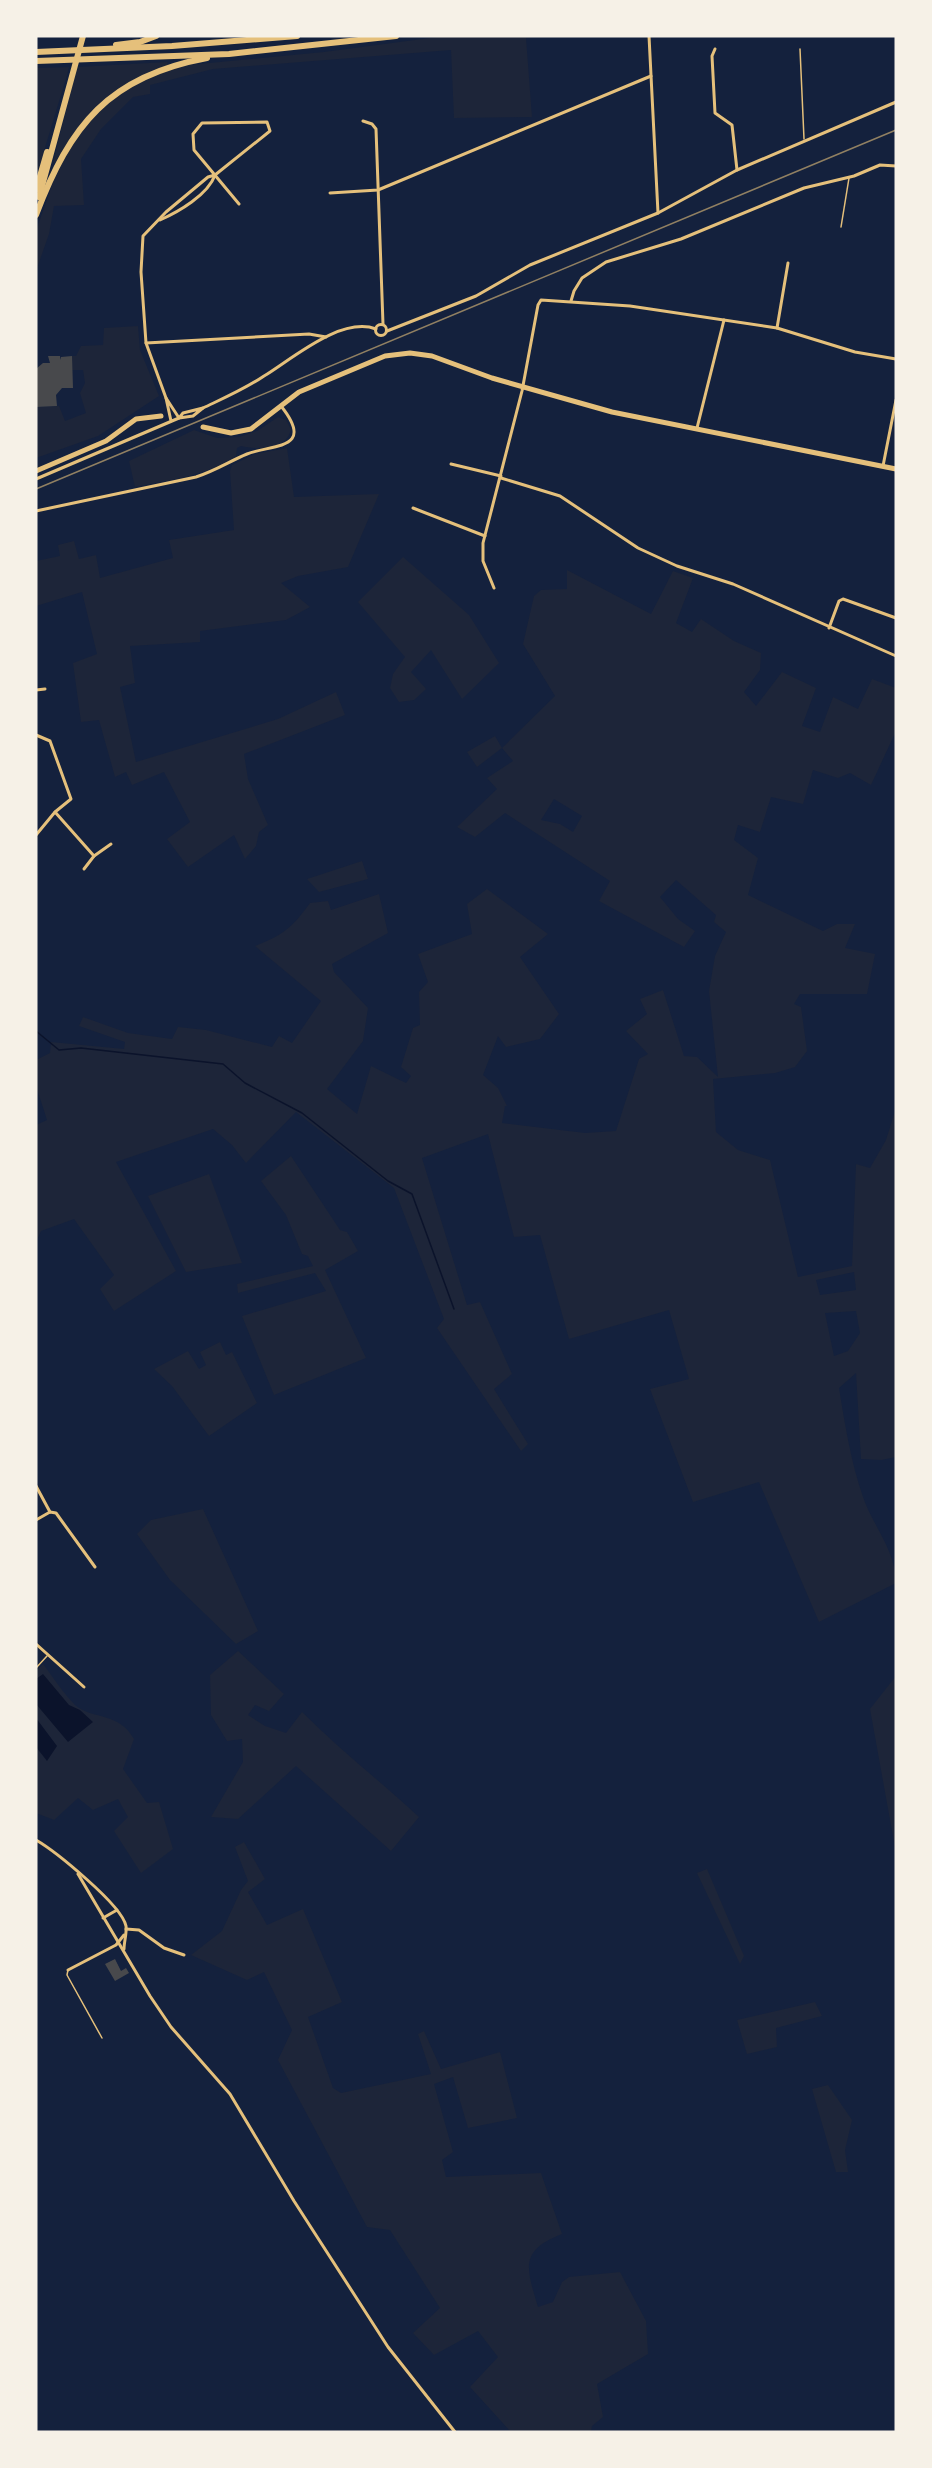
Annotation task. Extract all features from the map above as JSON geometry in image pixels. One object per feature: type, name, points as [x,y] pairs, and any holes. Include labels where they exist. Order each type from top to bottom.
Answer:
[{"type":"highway","points":[[36,208],[81,36]]},
{"type":"highway","points":[[107,49],[156,36]]},
{"type":"highway","points":[[36,52],[297,36]]},
{"type":"highway","points":[[36,61],[229,54],[396,36]]},
{"type":"highway","points":[[36,215],[60,158],[84,122],[108,100],[136,81],[163,69],[229,54]]},
{"type":"highway","points":[[36,190],[71,74]]},
{"type":"main road","points":[[203,427],[226,432],[242,432],[260,425],[280,406],[304,390],[389,355],[405,352],[426,355],[523,387],[612,412],[896,469]]},
{"type":"main road","points":[[36,469],[106,441],[136,419],[161,416]]},
{"type":"street","points":[[649,36],[658,213]]},
{"type":"street","points":[[715,49],[712,56],[715,113],[732,125],[737,170]]},
{"type":"street","points":[[330,193],[378,190],[651,76]]},
{"type":"street","points":[[375,329],[380,336],[387,331],[476,296],[537,262],[658,213],[737,170],[804,139],[896,102]]},
{"type":"street","points":[[363,121],[372,124],[376,129],[383,324],[387,331]]},
{"type":"street","points":[[159,221],[176,213],[212,183],[215,176],[270,132],[267,122],[202,123],[194,134],[194,150],[215,176],[239,204]]},
{"type":"street","points":[[571,301],[582,278],[606,262],[681,239],[804,188],[849,177],[880,165],[896,166]]},
{"type":"street","points":[[171,422],[166,398],[146,343],[141,272],[143,236],[208,177],[215,176]]},
{"type":"street","points":[[777,328],[788,263]]},
{"type":"street","points":[[494,588],[483,561],[485,536],[523,387],[539,302],[544,299],[630,306],[777,328],[855,352],[896,359]]},
{"type":"street","points":[[697,430],[724,320]]},
{"type":"street","points":[[36,479],[179,418],[193,416],[203,408],[263,377],[326,337],[353,328],[375,329],[383,324]]},
{"type":"street","points":[[146,343],[309,334],[326,337]]},
{"type":"street","points":[[166,398],[179,418]]},
{"type":"street","points":[[883,466],[896,400]]},
{"type":"street","points":[[36,511],[196,477],[217,470],[248,453],[287,444],[292,435],[292,425],[280,406]]},
{"type":"street","points":[[451,464],[560,496],[638,548],[677,566],[733,584],[896,656]]},
{"type":"street","points":[[412,508],[485,536]]},
{"type":"street","points":[[829,628],[839,601],[843,599],[896,618]]},
{"type":"street","points":[[36,690],[45,689]]},
{"type":"street","points":[[36,735],[50,741],[71,799],[55,812],[36,835]]},
{"type":"street","points":[[55,812],[94,856]]},
{"type":"street","points":[[84,869],[94,856],[111,844]]},
{"type":"street","points":[[36,1486],[50,1512],[56,1514],[95,1567]]},
{"type":"street","points":[[36,1520],[50,1512]]},
{"type":"street","points":[[36,1644],[84,1687]]},
{"type":"street","points":[[36,1840],[117,1910],[126,1929],[124,1951]]},
{"type":"street","points":[[78,1874],[150,1996],[171,2026],[230,2094],[294,2201],[388,2347],[455,2432]]},
{"type":"street","points":[[103,1918],[117,1910]]},
{"type":"street","points":[[126,1929],[139,1929],[164,1948],[184,1955]]},
{"type":"street","points":[[68,1970],[118,1942],[124,1935]]},
{"type":"lane","points":[[800,49],[804,139]]},
{"type":"lane","points":[[841,227],[849,177]]},
{"type":"lane","points":[[36,1668],[48,1656]]},
{"type":"lane","points":[[68,1970],[67,1975],[102,2038]]},
{"type":"shaded area","points":[[445,36],[538,36],[526,38],[532,117],[454,118],[451,50],[213,69],[150,85],[150,94],[133,97],[101,129],[81,159],[84,205],[54,206],[49,234],[36,271],[36,231],[59,165],[53,162],[77,67],[167,62],[171,70],[189,65],[324,52]]},
{"type":"shaded area","points":[[69,67],[67,75],[37,174],[36,68]]},
{"type":"shaded area","points":[[138,326],[140,350],[159,396],[98,436],[36,458],[36,407],[59,406],[65,421],[86,413],[80,393],[85,383],[83,370],[72,370],[72,356],[76,356],[81,346],[103,345],[104,328]]},
{"type":"shaded area","points":[[278,417],[286,420],[291,429],[284,441],[278,445],[263,448],[241,446],[237,448],[236,456],[212,468],[135,487],[129,461],[194,430],[217,438],[239,437],[257,431]]},
{"type":"shaded area","points":[[287,448],[294,497],[379,494],[348,567],[298,576],[281,583],[310,607],[286,620],[200,631],[200,642],[130,646],[135,683],[120,687],[136,762],[278,719],[336,692],[345,715],[244,754],[248,779],[268,825],[259,832],[256,846],[245,859],[234,835],[188,867],[167,839],[190,822],[164,772],[132,785],[126,772],[115,777],[99,720],[81,722],[73,663],[97,654],[82,592],[36,606],[36,561],[60,556],[58,545],[74,541],[79,559],[96,555],[100,578],[173,558],[169,540],[234,530],[230,471],[232,465],[255,454]]},
{"type":"shaded area","points":[[403,557],[469,615],[499,663],[462,699],[431,650],[411,672],[426,689],[414,700],[399,702],[390,688],[393,674],[405,657],[358,602]]},
{"type":"shaded area","points":[[567,570],[651,614],[673,571],[693,578],[676,623],[692,632],[701,619],[734,641],[761,653],[760,670],[744,692],[756,706],[782,672],[816,688],[802,726],[820,732],[833,697],[858,709],[872,679],[896,688],[896,731],[871,785],[850,773],[838,778],[813,770],[803,804],[771,797],[760,832],[738,825],[734,840],[758,858],[748,895],[823,931],[837,924],[855,924],[845,948],[875,954],[867,994],[800,994],[794,1004],[801,1007],[807,1051],[795,1067],[775,1073],[713,1079],[716,1132],[738,1150],[770,1160],[798,1277],[852,1266],[856,1164],[870,1168],[886,1140],[896,1108],[896,1457],[881,1460],[861,1459],[856,1373],[839,1388],[859,1484],[867,1508],[888,1549],[896,1583],[819,1622],[759,1482],[693,1502],[650,1389],[689,1379],[669,1310],[569,1339],[540,1235],[514,1237],[488,1134],[422,1158],[467,1305],[480,1302],[512,1374],[494,1389],[528,1444],[521,1451],[437,1328],[444,1319],[394,1188],[296,1112],[246,1163],[232,1145],[213,1129],[116,1162],[176,1271],[114,1311],[100,1289],[114,1275],[74,1219],[41,1231],[36,1242],[36,1125],[47,1120],[36,1086],[36,1060],[50,1053],[51,1042],[124,1049],[125,1042],[79,1026],[83,1017],[128,1033],[172,1039],[178,1027],[206,1030],[272,1047],[279,1036],[292,1043],[321,1001],[255,946],[286,930],[310,903],[328,901],[331,910],[379,894],[388,933],[332,964],[334,972],[368,1008],[363,1041],[327,1089],[357,1114],[371,1066],[406,1083],[411,1076],[401,1067],[413,1028],[420,1025],[419,992],[428,982],[418,954],[472,934],[467,904],[487,889],[548,934],[520,957],[559,1014],[540,1039],[506,1047],[498,1036],[483,1075],[498,1088],[507,1106],[505,1106],[502,1123],[585,1133],[616,1131],[639,1059],[648,1054],[626,1031],[647,1014],[640,999],[663,990],[684,1056],[697,1057],[718,1077],[709,991],[715,956],[726,932],[714,922],[716,915],[676,880],[660,897],[678,919],[695,931],[684,947],[599,901],[610,881],[505,813],[475,837],[457,827],[497,789],[487,778],[513,761],[502,748],[555,696],[523,644],[534,596],[541,590],[567,589]],"holes":[[[554,799],[582,816],[573,832],[560,824],[541,820]],[[854,1272],[856,1290],[820,1295],[816,1280]],[[856,1311],[860,1333],[848,1351],[834,1356],[825,1313]]]},
{"type":"shaded area","points":[[495,736],[502,748],[477,767],[467,752]]},
{"type":"shaded area","points":[[362,861],[368,879],[319,892],[307,879]]},
{"type":"shaded area","points":[[291,1156],[340,1230],[347,1232],[358,1251],[325,1270],[366,1358],[274,1395],[242,1316],[326,1291],[315,1273],[238,1293],[237,1284],[313,1266],[308,1256],[302,1254],[286,1215],[261,1181]]},
{"type":"shaded area","points":[[209,1174],[242,1263],[186,1272],[148,1196]]},
{"type":"shaded area","points":[[220,1342],[226,1355],[232,1352],[257,1403],[209,1436],[172,1386],[154,1369],[188,1351],[199,1369],[206,1365],[200,1352]]},
{"type":"shaded area","points":[[203,1509],[258,1631],[236,1644],[170,1580],[137,1534],[151,1520]]},
{"type":"shaded area","points":[[238,1651],[284,1694],[269,1711],[255,1705],[248,1715],[265,1726],[286,1733],[302,1712],[419,1817],[391,1851],[296,1766],[238,1819],[211,1817],[243,1762],[242,1739],[227,1741],[211,1715],[210,1675]]},
{"type":"shaded area","points":[[43,1664],[75,1705],[89,1713],[120,1724],[134,1739],[123,1769],[147,1803],[159,1802],[173,1849],[141,1873],[114,1831],[128,1817],[118,1799],[93,1810],[78,1798],[54,1820],[36,1813],[36,1671]]},
{"type":"shaded area","points":[[43,1674],[69,1705],[80,1710],[93,1722],[68,1742],[36,1704],[36,1679]]},
{"type":"shaded area","points":[[896,1676],[896,1853],[870,1709]]},
{"type":"shaded area","points":[[36,1718],[57,1746],[47,1761],[36,1747]]},
{"type":"shaded area","points":[[244,1842],[265,1879],[248,1892],[267,1925],[303,1909],[342,2002],[308,2017],[333,2088],[341,2093],[431,2074],[418,2034],[424,2031],[441,2069],[500,2052],[517,2118],[468,2128],[453,2077],[434,2084],[453,2152],[442,2160],[446,2177],[541,2173],[562,2234],[538,2247],[529,2263],[531,2282],[538,2307],[553,2302],[562,2282],[569,2277],[620,2272],[646,2321],[648,2354],[597,2384],[603,2417],[592,2426],[591,2432],[511,2432],[470,2387],[498,2357],[478,2331],[434,2355],[413,2333],[440,2308],[390,2230],[367,2227],[278,2060],[292,2030],[264,1972],[247,1980],[191,1955],[222,1931],[241,1890],[248,1881],[235,1847]]},
{"type":"shaded area","points":[[707,1869],[744,1956],[740,1964],[697,1873]]},
{"type":"shaded area","points":[[815,2002],[822,2016],[776,2028],[777,2047],[747,2054],[737,2020]]},
{"type":"shaded area","points":[[828,2085],[852,2120],[845,2150],[848,2172],[836,2172],[812,2089]]},
{"type":"building","points":[[48,356],[60,356],[60,360],[61,357],[72,356],[73,388],[62,388],[56,395],[57,406],[36,407],[36,369],[43,363],[50,363]]},
{"type":"building","points":[[115,1959],[121,1971],[126,1968],[129,1973],[115,1981],[105,1964]]},
{"type":"waterway","points":[[36,1031],[59,1050],[81,1048],[223,1064],[245,1083],[302,1113],[388,1181],[412,1194],[454,1309]]},
{"type":"railway","points":[[36,489],[896,130]]}]
